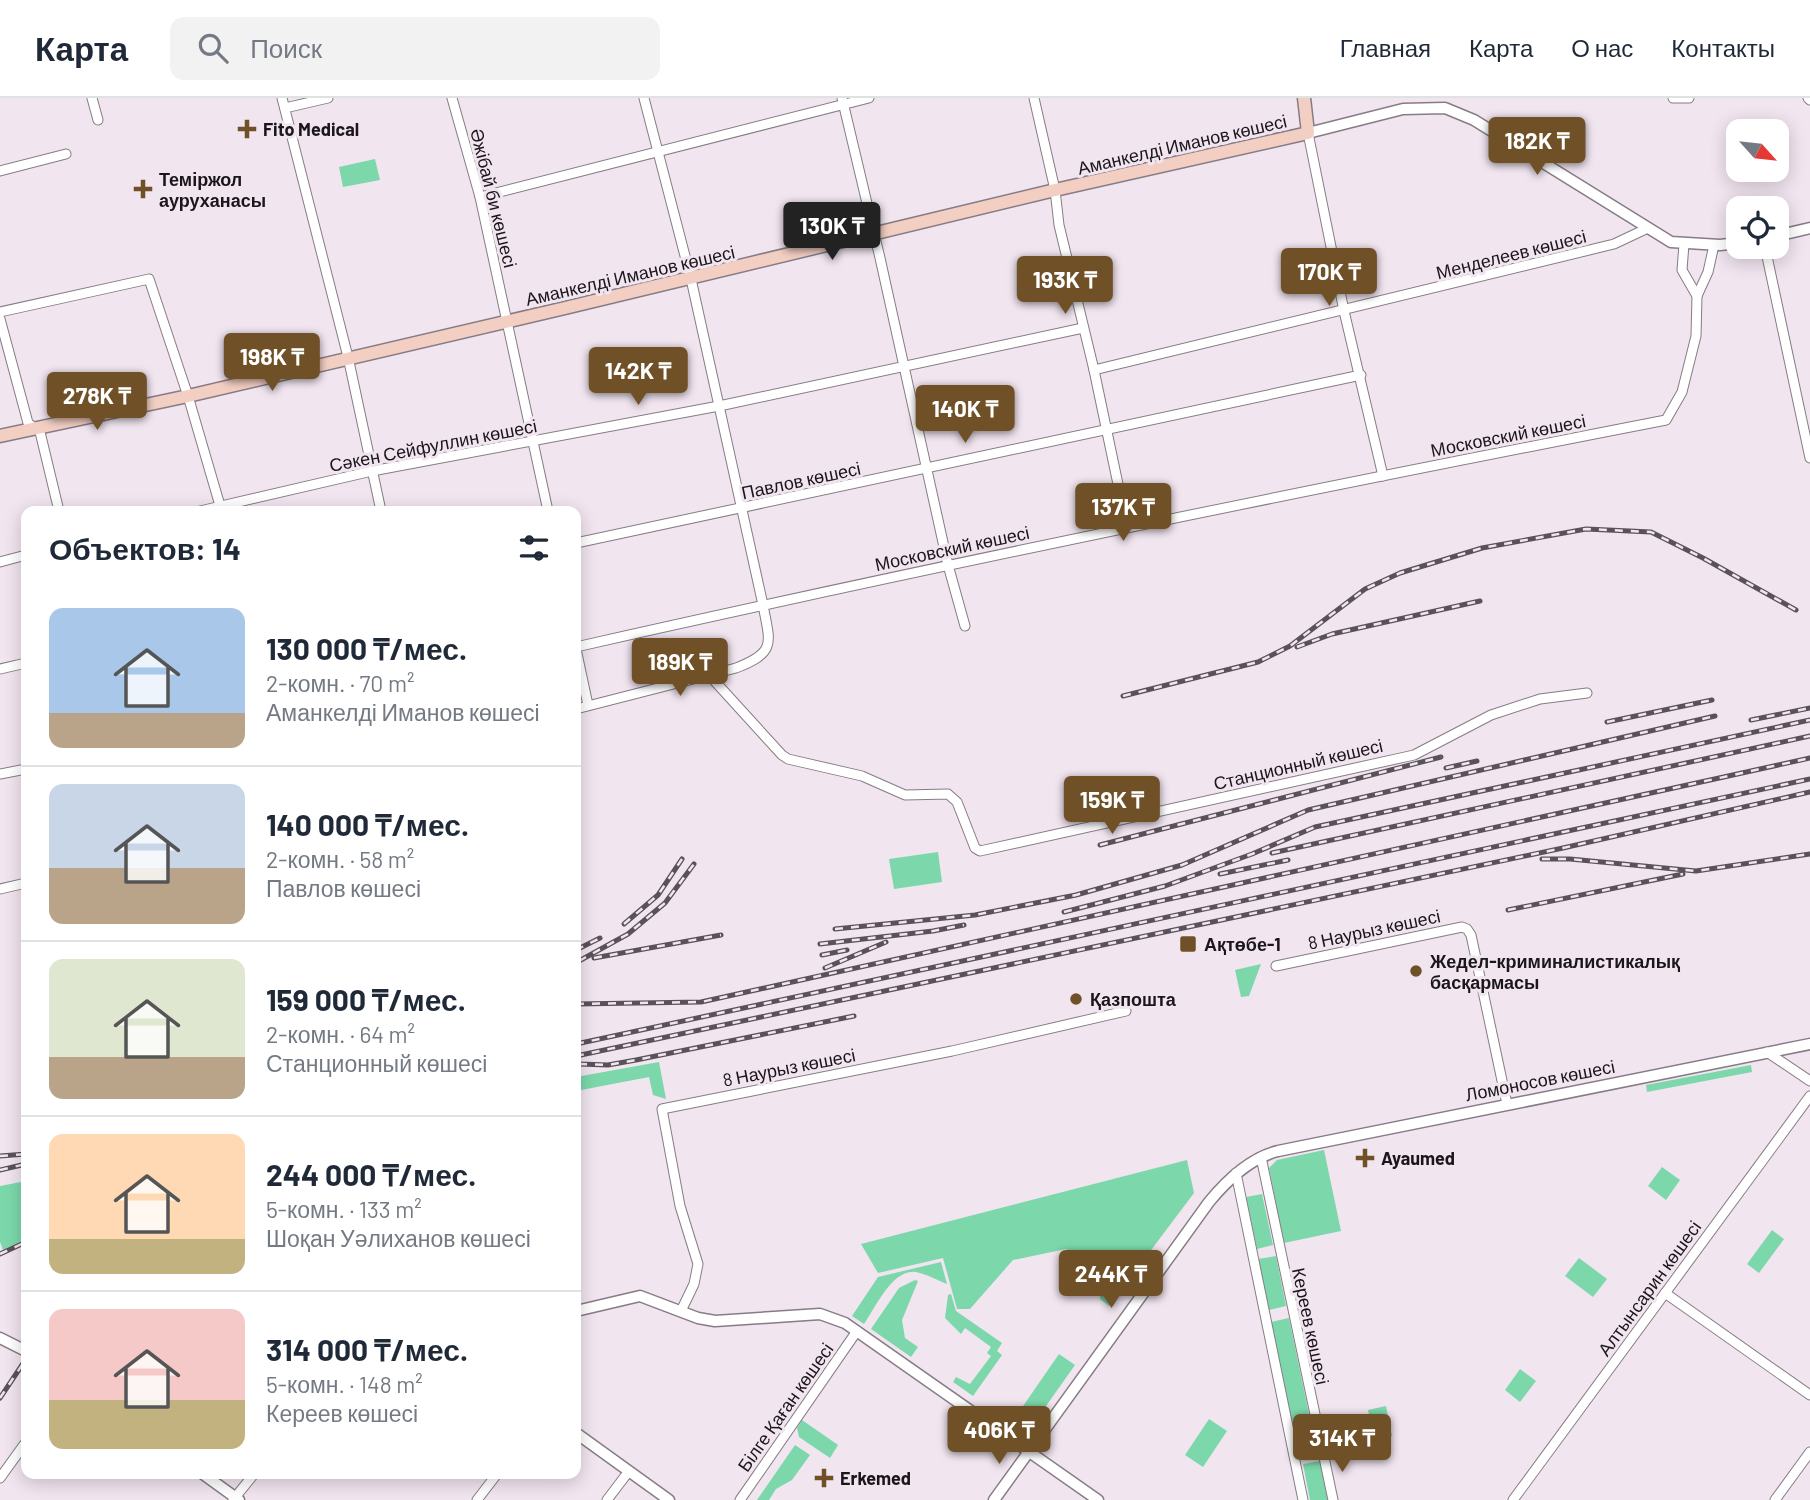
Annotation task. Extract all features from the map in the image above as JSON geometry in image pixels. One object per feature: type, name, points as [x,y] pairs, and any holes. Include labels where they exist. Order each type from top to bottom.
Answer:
[{"type":"main road","points":[[1304,98],[1308,133]]},
{"type":"main road","name":"Аманкелді Иманов көшесі","points":[[0,436],[188,396],[691,279],[1055,190],[1308,133]]},
{"type":"street","points":[[92,98],[98,120]]},
{"type":"street","points":[[328,98],[284,103],[348,357],[380,506]]},
{"type":"street","name":"Әжібай би көшесі","points":[[452,98],[480,197],[547,506]]},
{"type":"street","points":[[581,707],[710,676],[757,660],[769,643],[691,279],[644,98]]},
{"type":"street","points":[[480,197],[658,152],[842,101],[869,98]]},
{"type":"street","points":[[1034,98],[1055,190],[1059,225],[1094,370],[1127,527]]},
{"type":"street","points":[[1673,98],[1689,98]]},
{"type":"street","points":[[842,101],[875,235],[948,565],[965,626]]},
{"type":"street","points":[[1383,476],[1308,133],[1431,103],[1474,120],[1671,242],[1726,244]]},
{"type":"street","points":[[0,171],[66,154]]},
{"type":"street","name":"Менделеев көшесі","points":[[1094,370],[1614,244],[1648,228]]},
{"type":"street","points":[[1789,233],[1810,228]]},
{"type":"street","points":[[1684,244],[1682,270],[1697,296]]},
{"type":"street","points":[[1697,296],[1714,245]]},
{"type":"street","points":[[1768,259],[1810,458]]},
{"type":"street","points":[[0,312],[149,279],[188,396],[219,506]]},
{"type":"street","name":"Московский көшесі","points":[[581,647],[1127,527],[1666,420],[1682,392],[1696,336],[1697,296]]},
{"type":"street","points":[[0,319],[28,423],[40,432],[58,506]]},
{"type":"street","name":"Сәкен Сейфуллин көшесі","points":[[232,506],[372,471],[719,406],[1083,328]]},
{"type":"street","name":"Павлов көшесі","points":[[581,541],[1360,375]]},
{"type":"street","points":[[0,562],[21,556]]},
{"type":"street","points":[[0,669],[21,664]]},
{"type":"street","points":[[581,672],[588,705]]},
{"type":"street","name":"Станционный көшесі","points":[[710,676],[788,759],[862,776],[905,795],[948,794],[957,802],[975,849],[980,851],[1415,755],[1490,715],[1539,699],[1587,693]]},
{"type":"street","points":[[0,774],[21,770]]},
{"type":"street","points":[[0,889],[21,884]]},
{"type":"street","name":"8 Наурыз көшесі","points":[[1276,966],[1462,927],[1467,929],[1471,934],[1507,1104]]},
{"type":"street","name":"8 Наурыз көшесі","points":[[681,1311],[694,1284],[698,1264],[680,1206],[662,1109],[952,1051],[1126,1012]]},
{"type":"street","name":"Ломоносов көшесі","points":[[994,1500],[1209,1202],[1236,1173],[1261,1157],[1278,1151],[1810,1044]]},
{"type":"street","points":[[1767,1052],[1810,1081]]},
{"type":"street","name":"Алтынсарин көшесі","points":[[1519,1498],[1810,1096]]},
{"type":"street","name":"Кереев көшесі","points":[[1261,1157],[1333,1500]]},
{"type":"street","points":[[1236,1173],[1303,1500]]},
{"type":"street","points":[[1665,1293],[1810,1395]]},
{"type":"street","points":[[581,1310],[640,1296],[715,1321],[826,1315],[857,1331],[1098,1500]]},
{"type":"street","name":"Білге Қаған көшесі","points":[[740,1500],[857,1331]]},
{"type":"street","points":[[0,1338],[21,1348]]},
{"type":"street","points":[[581,1437],[669,1500]]},
{"type":"street","points":[[0,1478],[21,1449]]},
{"type":"street","points":[[1775,1500],[1810,1452]]},
{"type":"street","points":[[607,1500],[629,1471]]},
{"type":"street","points":[[210,1479],[236,1499],[250,1479]]},
{"type":"street","points":[[477,1500],[493,1479]]},
{"type":"green space","points":[[375,159],[380,180],[343,187],[339,167]]},
{"type":"green space","points":[[938,852],[942,882],[894,889],[889,859]]},
{"type":"green space","points":[[1261,964],[1249,996],[1241,997],[1235,970]]},
{"type":"green space","points":[[659,1062],[666,1099],[653,1095],[649,1077],[581,1090],[581,1076]]},
{"type":"green space","points":[[1751,1065],[1752,1072],[1647,1092],[1646,1085]]},
{"type":"green space","points":[[1324,1150],[1341,1231],[1284,1243],[1269,1168],[1277,1160]]},
{"type":"green space","points":[[1187,1160],[1194,1193],[1109,1306],[1100,1299],[1103,1274],[1066,1249],[1013,1260],[970,1309],[957,1309],[943,1258],[878,1273],[861,1244]]},
{"type":"green space","points":[[1662,1167],[1680,1180],[1666,1200],[1648,1186]]},
{"type":"green space","points":[[21,1182],[21,1241],[3,1250],[0,1242],[0,1186]]},
{"type":"green space","points":[[1262,1194],[1273,1245],[1257,1249],[1246,1197]]},
{"type":"green space","points":[[1772,1230],[1784,1239],[1759,1273],[1747,1264]]},
{"type":"green space","points":[[1276,1256],[1286,1306],[1269,1310],[1258,1259]]},
{"type":"green space","points":[[1579,1258],[1607,1279],[1593,1297],[1565,1276]]},
{"type":"green space","points":[[941,1262],[947,1284],[920,1273],[907,1273],[899,1276],[886,1290],[864,1324],[852,1316],[878,1277]]},
{"type":"green space","points":[[918,1281],[902,1320],[905,1338],[918,1347],[911,1357],[871,1329],[899,1288]]},
{"type":"green space","points":[[951,1294],[956,1311],[1002,1343],[997,1351],[1002,1355],[973,1396],[953,1382],[956,1377],[970,1384],[991,1356],[987,1353],[991,1347],[965,1328],[961,1334],[945,1318],[948,1295]]},
{"type":"green space","points":[[1289,1318],[1316,1448],[1298,1452],[1271,1322]]},
{"type":"green space","points":[[1059,1354],[1075,1365],[1027,1433],[1012,1422]]},
{"type":"green space","points":[[1520,1369],[1536,1381],[1520,1402],[1505,1390]]},
{"type":"green space","points":[[1386,1406],[1392,1436],[1374,1440],[1368,1410]]},
{"type":"green space","points":[[1209,1419],[1227,1431],[1203,1467],[1185,1455]]},
{"type":"green space","points":[[802,1420],[838,1445],[830,1458],[799,1437],[797,1428]]},
{"type":"green space","points":[[795,1445],[810,1455],[792,1480],[776,1489],[769,1500],[757,1500]]},
{"type":"green space","points":[[1320,1461],[1328,1500],[1310,1500],[1303,1464]]},
{"type":"railway","points":[[1123,696],[1258,662],[1290,646],[1365,589],[1400,573],[1482,548],[1586,529],[1651,532],[1796,610]]},
{"type":"railway","points":[[1297,647],[1332,634],[1480,601]]},
{"type":"railway","points":[[1607,722],[1712,700]]},
{"type":"railway","points":[[1751,720],[1810,708]]},
{"type":"railway","points":[[835,929],[975,915],[1076,895],[1182,865],[1308,810],[1715,716]]},
{"type":"railway","points":[[1064,912],[1165,886],[1315,827],[1810,720]]},
{"type":"railway","points":[[1272,853],[1810,736]]},
{"type":"railway","points":[[1100,845],[1441,757]]},
{"type":"railway","points":[[581,1004],[701,1002],[1810,758]]},
{"type":"railway","points":[[1446,768],[1477,761]]},
{"type":"railway","points":[[581,1043],[1810,779]]},
{"type":"railway","points":[[581,1055],[1563,848],[1810,792]]},
{"type":"railway","points":[[1542,859],[1570,859],[1696,871],[1810,854]]},
{"type":"railway","points":[[624,924],[658,895],[682,859]]},
{"type":"railway","points":[[1220,874],[1288,860]]},
{"type":"railway","points":[[581,960],[628,934],[665,903],[694,864]]},
{"type":"railway","points":[[1508,910],[1683,874]]},
{"type":"railway","points":[[820,944],[964,925]]},
{"type":"railway","points":[[594,958],[721,935]]},
{"type":"railway","points":[[581,948],[600,938]]},
{"type":"railway","points":[[825,968],[886,942]]},
{"type":"railway","points":[[822,955],[847,950]]},
{"type":"railway","points":[[581,1064],[608,1065],[854,1016]]},
{"type":"railway","points":[[0,1156],[21,1154]]},
{"type":"railway","points":[[0,1170],[21,1165]]},
{"type":"railway","points":[[0,1254],[21,1244]]},
{"type":"railway","points":[[0,1398],[21,1366]]},
{"type":"place","name":"Fito Medical","points":[[247,129]]},
{"type":"place","name":"Теміржол ауруханасы","points":[[143,189]]},
{"type":"place","name":"Ақтөбе-1","points":[[1188,944]]},
{"type":"place","name":"Жедел-криминалистикалық басқармасы","points":[[1416,971]]},
{"type":"place","name":"Қазпошта","points":[[1076,999]]},
{"type":"place","name":"Ayaumed","points":[[1365,1158]]},
{"type":"place","name":"Erkemed","points":[[824,1478]]}]
